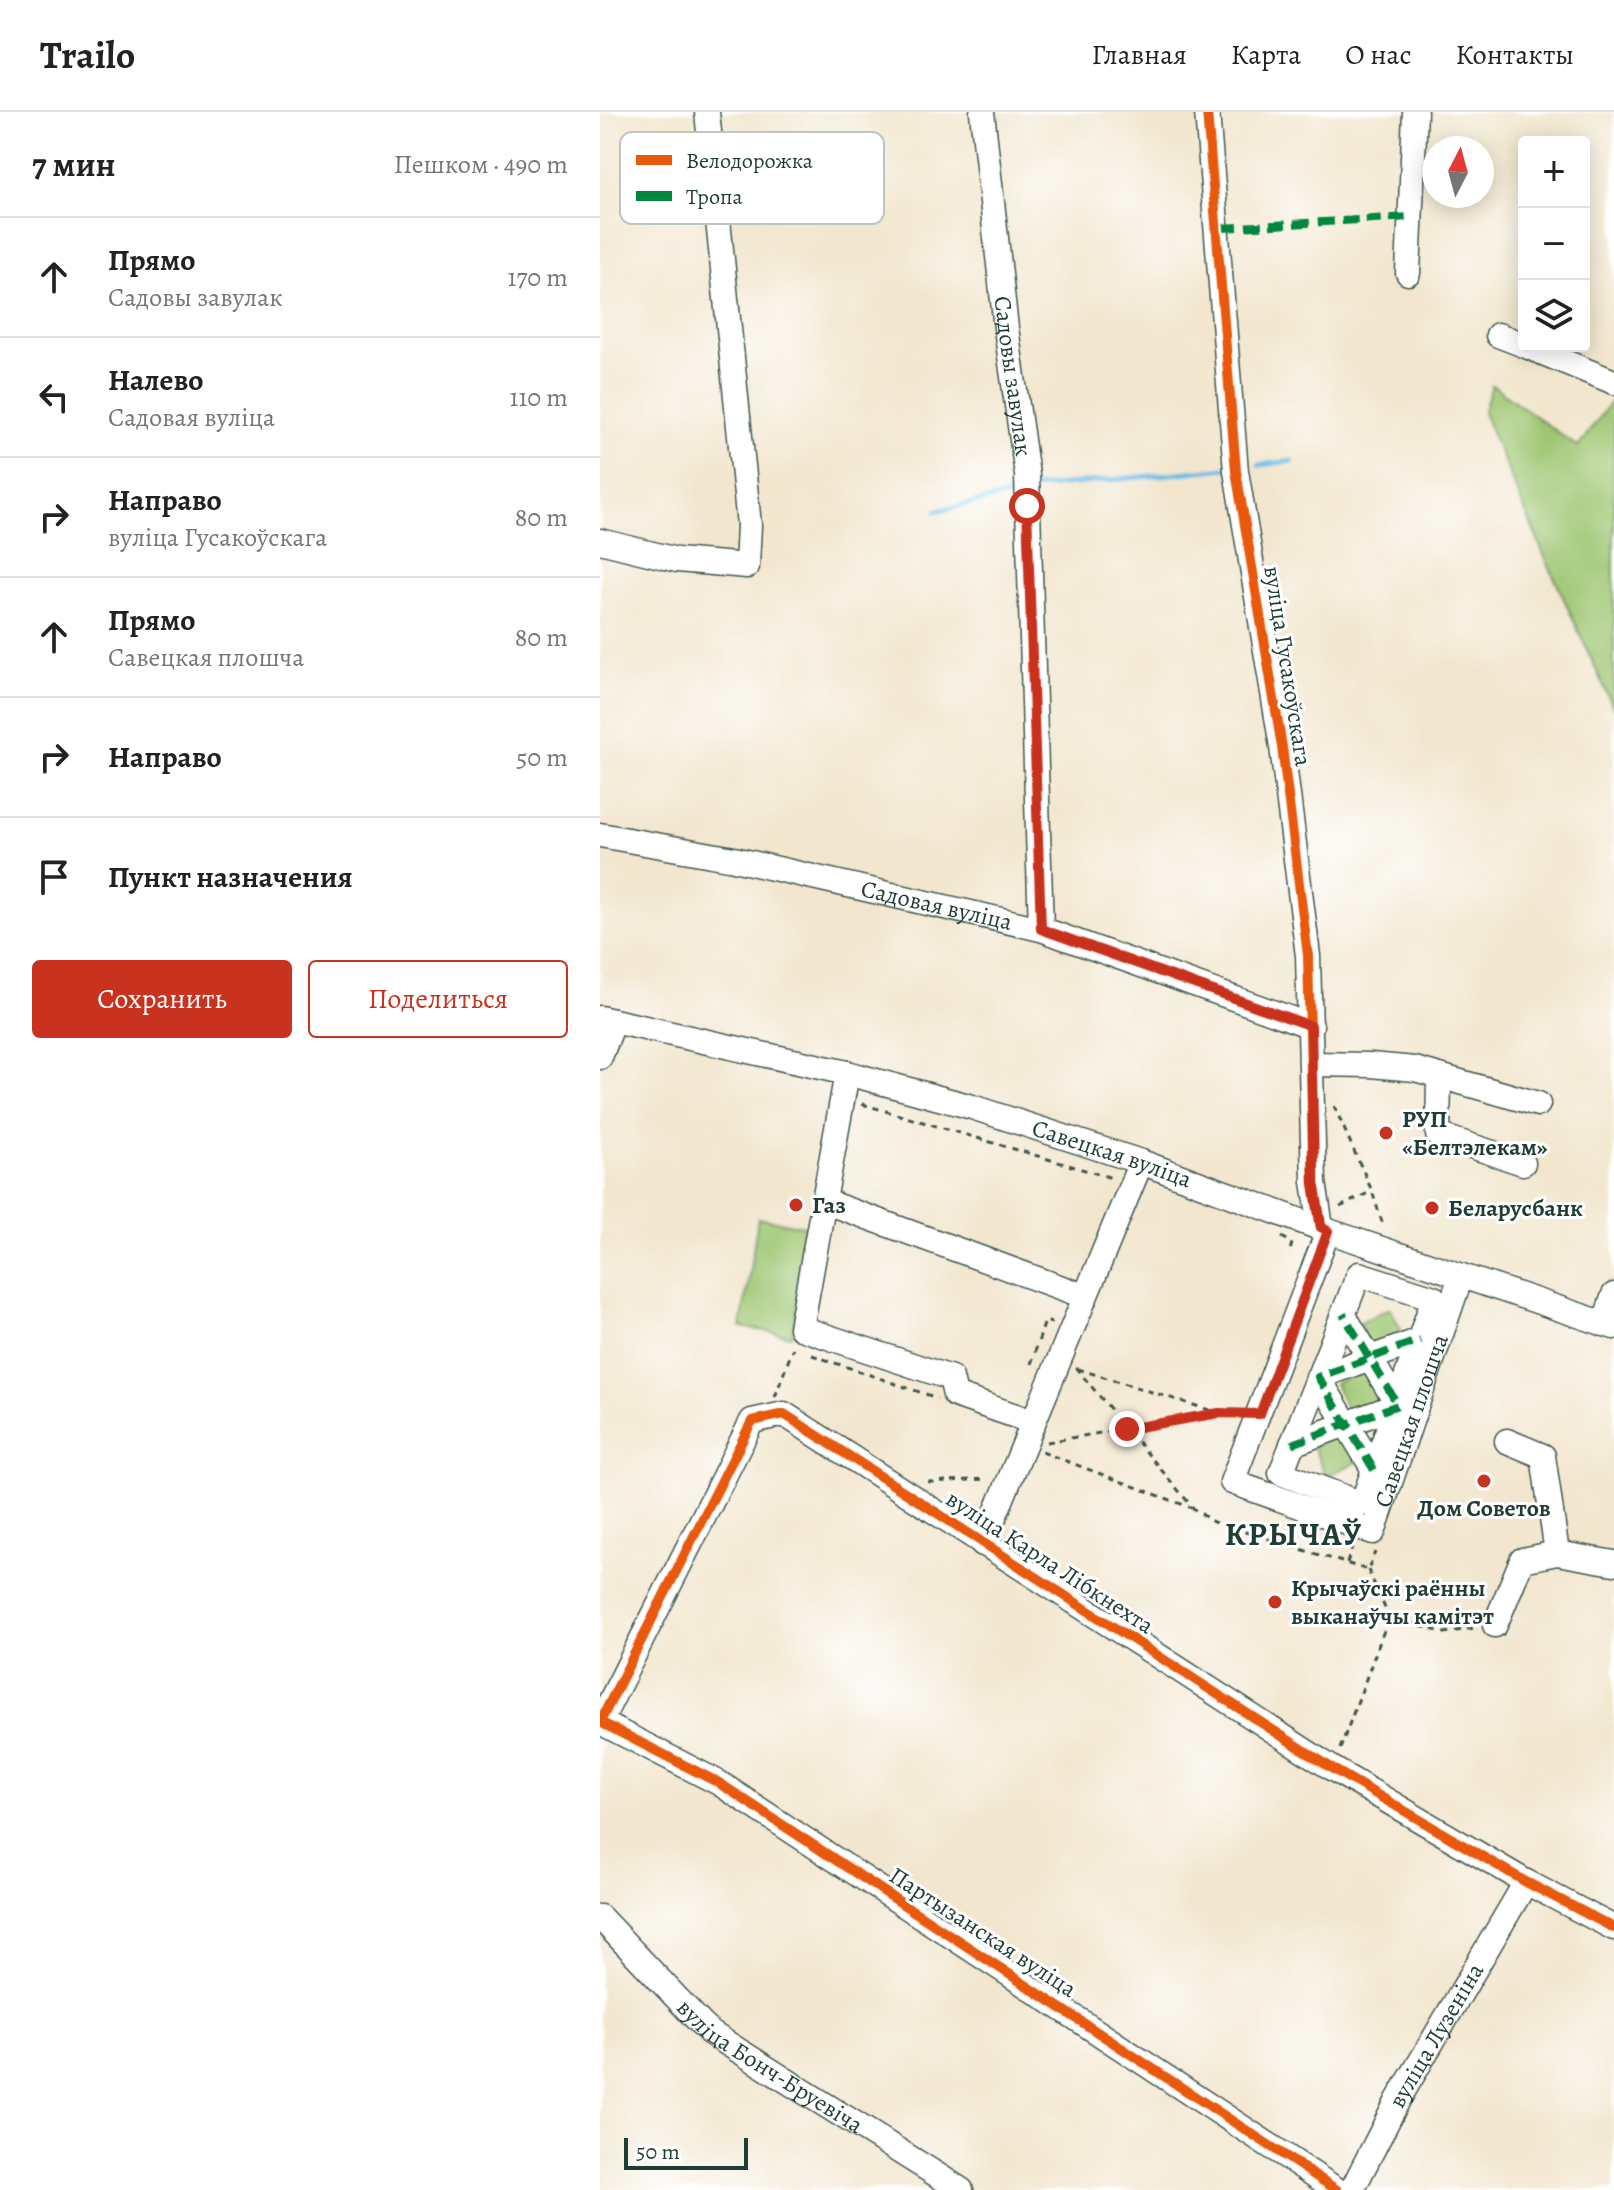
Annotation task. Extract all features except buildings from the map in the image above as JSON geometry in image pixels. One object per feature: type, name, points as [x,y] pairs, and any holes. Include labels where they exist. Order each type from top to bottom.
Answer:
[{"type":"street","points":[[707,112],[709,132]]},
{"type":"street","name":"Садовы завулак","points":[[982,112],[1006,328],[1027,475],[1041,929]]},
{"type":"street","name":"вуліца Гусакоўскага","points":[[1207,112],[1236,471],[1282,747],[1308,956],[1314,1182],[1324,1229]]},
{"type":"street","points":[[1408,273],[1415,112]]},
{"type":"street","points":[[600,541],[677,560],[747,566],[749,525],[718,224]]},
{"type":"street","points":[[1498,335],[1518,343]]},
{"type":"street","points":[[1540,352],[1614,382]]},
{"type":"street","name":"Садовая вуліца","points":[[600,835],[734,859],[1041,929],[1311,1026]]},
{"type":"street","points":[[600,1057],[607,1020]]},
{"type":"street","name":"Савецкая вуліца","points":[[607,1020],[847,1073],[972,1107],[1141,1162],[1324,1229],[1609,1326]]},
{"type":"street","points":[[1312,1064],[1415,1069],[1538,1104]]},
{"type":"street","points":[[847,1073],[826,1202],[797,1338],[951,1378],[953,1399],[1033,1422]]},
{"type":"street","points":[[1439,1076],[1438,1135],[1523,1163]]},
{"type":"street","points":[[983,1544],[1141,1162]]},
{"type":"street","points":[[826,1202],[1084,1296]]},
{"type":"street","name":"Савецкая плошча","points":[[1324,1229],[1260,1414],[1232,1482],[1373,1532],[1461,1276]]},
{"type":"street","points":[[1359,1274],[1434,1298],[1420,1340],[1362,1504],[1281,1473],[1359,1274]]},
{"type":"street","points":[[1609,1326],[1614,1295]]},
{"type":"street","points":[[1343,1314],[1398,1405]]},
{"type":"street","points":[[1318,1377],[1420,1340]]},
{"type":"street","points":[[1318,1377],[1374,1470]]},
{"type":"street","points":[[1292,1444],[1398,1405]]},
{"type":"street","name":"вуліца Карла Лібкнехта","points":[[767,1417],[784,1414],[1333,1769],[1526,1882],[1614,1928]]},
{"type":"street","points":[[600,1722],[752,1421],[767,1417]]},
{"type":"street","points":[[1507,1441],[1543,1456],[1557,1553]]},
{"type":"street","points":[[1495,1625],[1522,1560],[1557,1553],[1614,1563]]},
{"type":"street","name":"Партызанская вуліца","points":[[600,1722],[719,1783],[1337,2190]]},
{"type":"street","name":"вуліца Лузеніна","points":[[1352,2190],[1398,2100],[1526,1882]]},
{"type":"street","name":"вуліца Бонч-Бруевіча","points":[[600,1917],[709,2032],[961,2190]]},
{"type":"path","points":[[843,1098],[1119,1180],[1125,1196]]},
{"type":"path","points":[[1331,1100],[1372,1191],[1385,1230]]},
{"type":"path","points":[[1276,1235],[1292,1243],[1290,1251]]},
{"type":"path","points":[[767,1417],[797,1338]]},
{"type":"path","points":[[807,1353],[953,1399]]},
{"type":"path","points":[[1078,1369],[1219,1413]]},
{"type":"path","points":[[1023,1445],[1219,1413],[1260,1414]]},
{"type":"path","points":[[1023,1445],[1194,1509]]},
{"type":"path","points":[[892,1484],[998,1479]]},
{"type":"path","points":[[1333,1769],[1389,1617],[1368,1570]]},
{"type":"path","points":[[1389,1617],[1445,1633],[1495,1625]]},
{"type":"green space","points":[[1492,385],[1578,447],[1614,397],[1614,709],[1483,413]]},
{"type":"green space","points":[[758,1218],[810,1227],[792,1336],[741,1327]]},
{"type":"green space","points":[[1390,1308],[1405,1338],[1374,1354],[1359,1323]]},
{"type":"green space","points":[[1367,1369],[1381,1400],[1349,1415],[1335,1383]]},
{"type":"green space","points":[[1344,1430],[1358,1462],[1326,1476],[1312,1444]]},
{"type":"waterway","points":[[1259,465],[1292,461]]},
{"type":"waterway","points":[[1034,488],[1227,468]]},
{"type":"waterway","points":[[936,511],[1016,494]]},
{"type":"marked path","points":[[1222,228],[1409,217]]},
{"type":"marked path","points":[[1292,1444],[1398,1405],[1343,1314]]},
{"type":"marked path","points":[[1374,1470],[1318,1377],[1420,1340]]},
{"type":"cycle path","points":[[1207,112],[1236,471],[1282,747],[1308,956],[1314,1182],[1321,1227]]},
{"type":"cycle path","points":[[1337,2190],[719,1783],[600,1722],[752,1421],[784,1414],[1333,1769],[1526,1882],[1614,1928]]},
{"type":"place","name":"РУП «Белтэлекам»","points":[[1386,1133]]},
{"type":"place","name":"Газ","points":[[796,1205]]},
{"type":"place","name":"Беларусбанк","points":[[1432,1208]]},
{"type":"place","name":"Дом Советов","points":[[1484,1481]]},
{"type":"place","name":"Крычаўскі раённы выканаўчы камітэт","points":[[1275,1602]]},
{"type":"district","name":"КРЫЧАЎ","points":[[1294,1534]]},
{"type":"route","points":[[1027,506],[1041,929],[1311,1026],[1314,1182],[1321,1227],[1328,1231],[1260,1414],[1219,1413],[1127,1429]]}]
